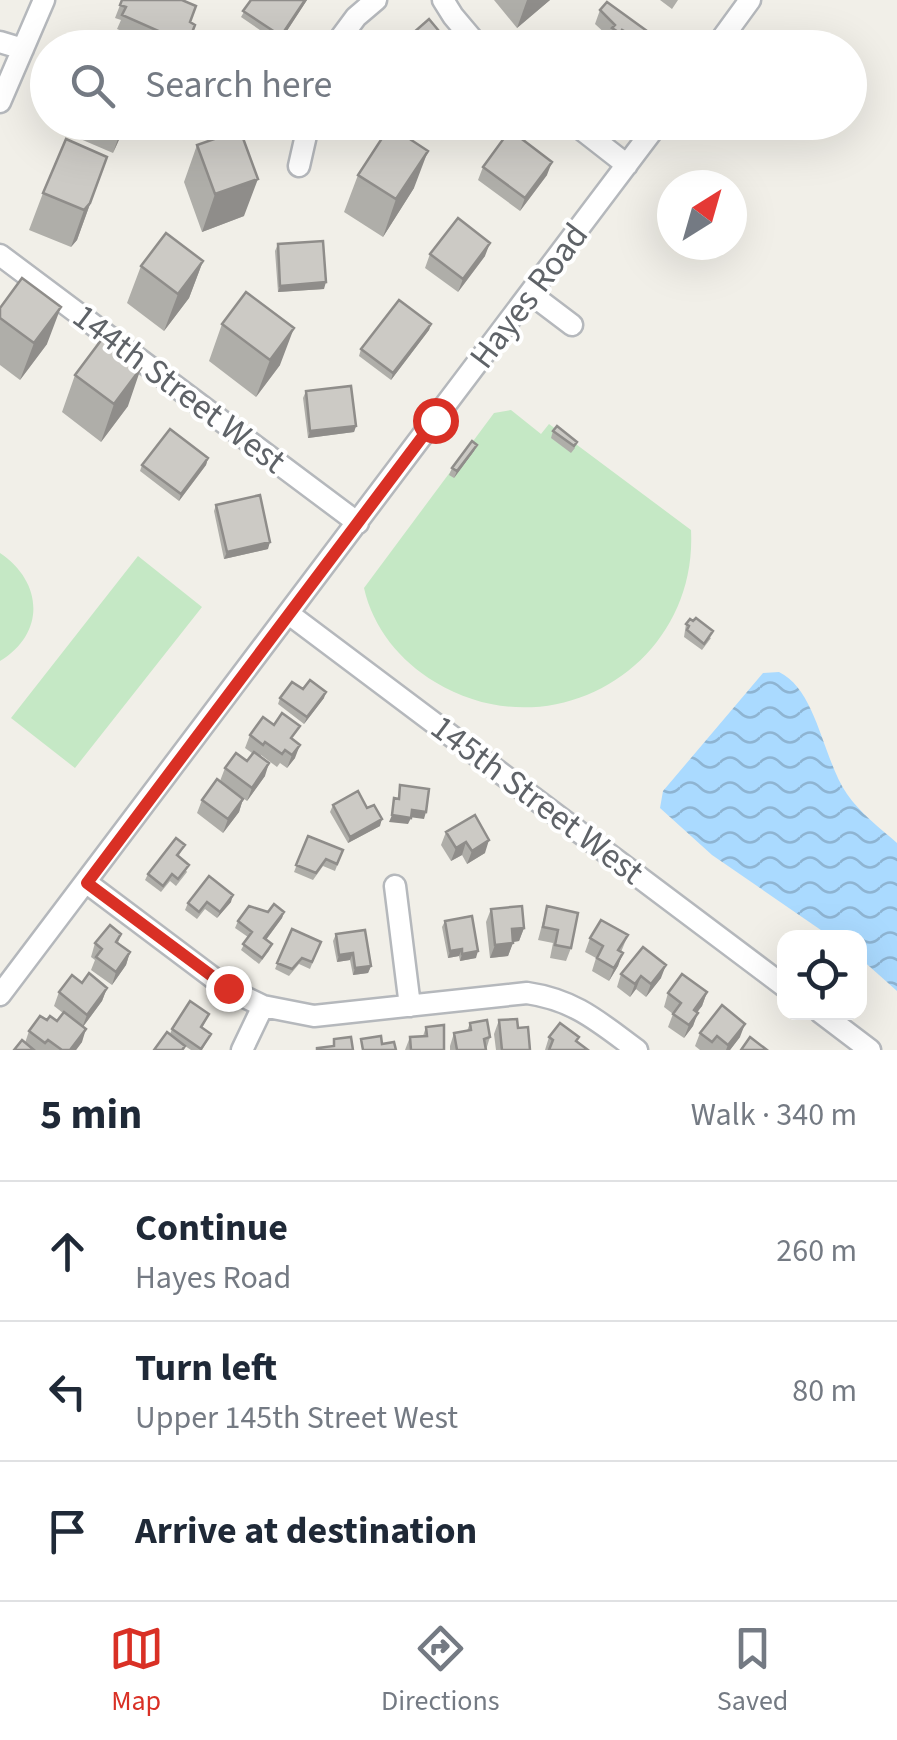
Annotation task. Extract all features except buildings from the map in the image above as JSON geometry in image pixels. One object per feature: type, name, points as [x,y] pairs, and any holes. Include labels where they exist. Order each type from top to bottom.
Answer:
[{"type":"street","points":[[31,30],[44,0]]},
{"type":"street","points":[[346,30],[376,0]]},
{"type":"street","points":[[443,0],[465,30]]},
{"type":"street","points":[[728,30],[750,0]]},
{"type":"street","points":[[0,102],[30,33]]},
{"type":"street","points":[[0,42],[23,49]]},
{"type":"street","points":[[299,166],[306,140]]},
{"type":"street","points":[[595,140],[628,166]]},
{"type":"street","name":"Hayes Road","points":[[0,995],[646,140]]},
{"type":"street","name":"144th Street West","points":[[0,255],[358,523]]},
{"type":"street","points":[[531,294],[572,325]]},
{"type":"street","name":"145th Street West","points":[[290,614],[777,981]]},
{"type":"street","points":[[87,883],[228,988],[263,1006],[314,1016],[527,993],[555,997],[583,1010],[636,1050]]},
{"type":"street","points":[[395,886],[410,1006]]},
{"type":"street","points":[[242,1050],[263,1006]]},
{"type":"street","points":[[831,1020],[870,1050]]},
{"type":"green space","points":[[511,410],[541,434],[549,424],[691,530],[687,578],[670,621],[644,657],[610,684],[569,701],[525,707],[480,701],[422,674],[381,630],[364,588],[494,413]]},
{"type":"green space","points":[[0,553],[25,578],[33,607],[32,622],[25,636],[0,661]]},
{"type":"green space","points":[[138,556],[202,607],[75,768],[11,718]]},
{"type":"water","points":[[779,672],[792,681],[811,710],[847,794],[897,843],[897,991],[867,964],[867,930],[821,930],[712,855],[660,808],[663,791],[763,673]]},
{"type":"route","points":[[228,988],[87,883],[435,420]]}]
